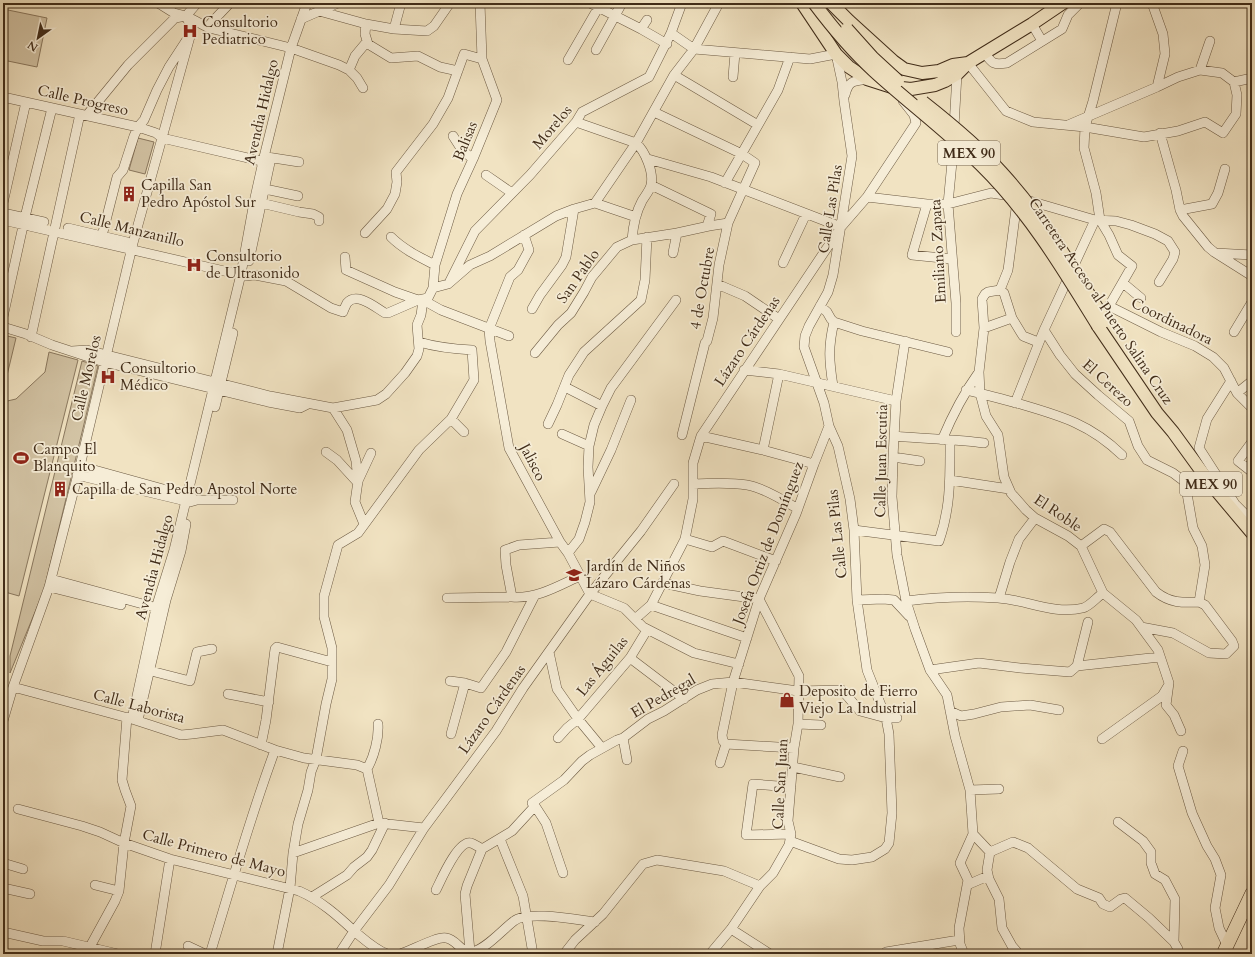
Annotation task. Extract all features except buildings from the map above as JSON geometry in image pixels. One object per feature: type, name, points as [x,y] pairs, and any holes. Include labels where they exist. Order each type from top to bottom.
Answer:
[{"type":"highway","points":[[1225,949],[1252,893]]},
{"type":"main road","points":[[802,3],[836,54],[850,67],[867,79],[895,88],[911,89],[935,85],[953,65],[968,63]]},
{"type":"main road","name":"Carretera Acceso al Puerto Salina Cruz","points":[[814,3],[849,46],[874,71],[937,124],[996,180],[1017,204],[1049,247],[1102,323]]},
{"type":"main road","name":"Carretera Acceso al Puerto Salina Cruz","points":[[825,3],[873,58],[894,78],[963,135],[1002,172],[1020,194],[1057,243],[1138,386],[1210,483],[1252,533]]},
{"type":"main road","points":[[831,3],[899,66],[922,74],[942,76],[957,74],[968,63],[1062,4]]},
{"type":"street","points":[[158,3],[174,13],[186,16],[208,28],[291,48],[339,64],[349,70],[357,78],[363,88]]},
{"type":"street","points":[[29,335],[53,227],[81,114],[176,18],[186,16],[197,3]]},
{"type":"street","points":[[208,28],[211,22],[230,3]]},
{"type":"street","name":"Avendia Hidalgo","points":[[246,273],[254,202],[267,160],[291,48],[307,3]]},
{"type":"street","points":[[301,19],[328,5],[338,3]]},
{"type":"street","points":[[394,29],[401,3]]},
{"type":"street","points":[[319,11],[366,24],[394,29],[427,31],[434,26],[450,3]]},
{"type":"street","name":"Balisas","points":[[433,288],[435,265],[457,194],[497,100],[482,59],[480,3]]},
{"type":"street","points":[[590,3],[600,5],[615,16],[667,44]]},
{"type":"street","points":[[596,50],[622,3]]},
{"type":"street","name":"Morelos","points":[[448,284],[475,230],[530,175],[576,122],[582,112],[649,77],[667,44],[682,3]]},
{"type":"street","points":[[595,203],[636,143],[674,75],[694,49],[719,3]]},
{"type":"street","points":[[985,53],[990,61],[997,65],[1007,63],[1062,29],[1068,15],[1080,3]]},
{"type":"street","points":[[1015,403],[1038,342],[1098,220],[1096,193],[1084,148],[1085,127],[1117,3]]},
{"type":"street","points":[[1152,3],[1163,34],[1165,54],[1157,87]]},
{"type":"street","points":[[1062,4],[1068,15]]},
{"type":"street","points":[[568,60],[600,5]]},
{"type":"street","points":[[102,236],[118,177],[123,170],[134,136],[138,127],[144,120],[169,67],[191,33],[191,27],[186,16]]},
{"type":"street","points":[[641,29],[647,20]]},
{"type":"street","points":[[366,24],[365,34],[368,44],[390,58],[418,56],[440,67],[458,71]]},
{"type":"street","points":[[1032,24],[1042,41]]},
{"type":"street","name":"Calle Morelos","points":[[3,721],[13,687],[50,583],[80,466],[160,135],[191,33]]},
{"type":"street","points":[[671,33],[694,49],[810,59],[836,54]]},
{"type":"street","points":[[1200,70],[1210,40]]},
{"type":"street","points":[[349,70],[359,51],[365,44],[368,44]]},
{"type":"street","points":[[733,77],[735,53]]},
{"type":"street","points":[[365,233],[387,209],[395,194],[397,182],[396,172],[433,124],[448,98],[464,54],[482,59]]},
{"type":"street","name":"Calle Las Pilas","points":[[790,838],[839,859],[852,860],[872,857],[885,849],[889,843],[892,813],[886,718],[867,670],[857,600],[854,530],[850,500],[838,446],[829,426],[824,403],[804,347],[805,336],[809,326],[828,292],[833,275],[842,227],[852,156],[842,82],[836,54]]},
{"type":"street","points":[[726,183],[778,90],[790,57]]},
{"type":"street","points":[[892,61],[885,74],[895,88]]},
{"type":"street","points":[[968,63],[1006,110],[1033,122],[1085,127],[1144,137],[1178,131],[1205,122],[1223,133],[1236,114],[1234,82],[1222,73],[1200,70],[1178,77],[1066,125]]},
{"type":"street","name":"Calle Las Pilas","points":[[844,101],[848,85],[856,80],[867,79],[885,74]]},
{"type":"street","name":"Emiliano Zapata","points":[[956,332],[956,303],[948,204],[957,74]]},
{"type":"street","points":[[674,75],[758,126]]},
{"type":"street","points":[[1234,82],[1252,78]]},
{"type":"street","name":"Lázaro Cárdenas","points":[[694,481],[693,463],[701,436],[779,318],[842,227],[867,197],[916,123],[914,115],[895,88]]},
{"type":"street","name":"Calle Progreso","points":[[3,97],[138,127],[160,135],[267,160],[299,162]]},
{"type":"street","points":[[3,176],[23,101]]},
{"type":"street","points":[[3,203],[23,101]]},
{"type":"street","points":[[3,317],[24,221],[52,108]]},
{"type":"street","points":[[654,112],[742,154]]},
{"type":"street","points":[[576,122],[636,143],[648,159],[651,185],[642,201],[636,217],[632,240]]},
{"type":"street","points":[[1160,133],[1180,210],[1189,224],[1214,252],[1252,276]]},
{"type":"street","points":[[453,136],[462,150],[473,159]]},
{"type":"street","name":"4 de Octubre","points":[[682,435],[705,343],[707,341],[713,318],[719,265],[728,223],[755,163],[742,154]]},
{"type":"street","points":[[648,159],[726,183],[842,227]]},
{"type":"street","name":"Avendia Hidalgo","points":[[132,719],[160,612],[174,550],[190,499],[246,273],[265,189],[267,160]]},
{"type":"street","points":[[1180,210],[1212,204],[1218,193],[1225,169]]},
{"type":"street","points":[[486,175],[512,193]]},
{"type":"street","points":[[651,185],[711,214],[707,226]]},
{"type":"street","points":[[265,189],[298,196]]},
{"type":"street","points":[[867,197],[927,204],[948,204],[991,193],[1018,197],[1098,220],[1116,221],[1131,225],[1155,234],[1168,241],[1175,252],[1173,259],[1159,282]]},
{"type":"street","points":[[1018,197],[1008,270],[1000,290],[1004,293],[1012,318],[1023,336],[1038,342]]},
{"type":"street","points":[[262,203],[314,214],[319,217],[319,221]]},
{"type":"street","points":[[420,300],[428,298],[433,288],[448,284],[470,265],[490,256],[556,216],[574,209],[595,203],[636,217]]},
{"type":"street","points":[[927,204],[912,255],[952,259]]},
{"type":"street","points":[[532,309],[566,257],[574,209]]},
{"type":"street","name":"Calle Manzanillo","points":[[3,213],[24,221]]},
{"type":"street","points":[[783,263],[806,214]]},
{"type":"street","name":"Calle Manzanillo","points":[[3,220],[24,221],[102,236],[132,246]]},
{"type":"street","name":"Coordinadora","points":[[1098,220],[1109,235],[1118,255],[1132,266],[1109,306],[1214,357],[1224,368],[1237,393],[1252,408]]},
{"type":"street","name":"San Pablo","points":[[535,353],[570,313],[592,277],[617,247],[632,240],[728,223]]},
{"type":"street","name":"Calle Manzanillo","points":[[53,227],[246,273],[286,281],[331,308],[343,312],[348,302],[352,300],[364,300],[385,313],[420,300]]},
{"type":"street","points":[[673,253],[678,233]]},
{"type":"street","points":[[489,329],[510,277],[518,270],[529,250],[524,235]]},
{"type":"street","points":[[391,237],[415,255],[435,265]]},
{"type":"street","points":[[548,424],[569,375],[584,352],[641,300],[645,280],[647,237]]},
{"type":"street","points":[[1214,252],[1252,256]]},
{"type":"street","points":[[345,258],[346,270],[395,292],[420,300],[441,310],[509,336]]},
{"type":"street","points":[[1123,283],[1141,298]]},
{"type":"street","points":[[717,284],[744,296],[779,318]]},
{"type":"street","name":"El Roble","points":[[1000,290],[988,292],[982,299],[984,328],[979,372],[980,393],[986,416],[998,435],[1004,477],[1009,489],[1026,510],[1035,518],[1056,528],[1081,546],[1102,593],[1136,620],[1158,650],[1169,683]]},
{"type":"street","points":[[3,327],[72,351],[87,350],[105,358],[217,386],[333,408],[377,400],[384,396],[405,373],[417,356],[419,349],[417,325],[421,315],[420,300]]},
{"type":"street","points":[[568,553],[579,539],[590,502],[588,467],[590,446],[594,425],[602,406],[611,388],[676,300]]},
{"type":"street","points":[[1234,332],[1252,302]]},
{"type":"street","points":[[820,306],[827,312],[834,322],[948,352]]},
{"type":"street","points":[[984,328],[1012,318]]},
{"type":"street","points":[[833,386],[829,354],[830,337],[834,322]]},
{"type":"street","name":"Jalisco","points":[[489,329],[492,360],[509,448],[590,594]]},
{"type":"street","name":"El Cerezo","points":[[1044,330],[1060,355],[1076,374],[1129,421],[1138,446],[1147,460],[1173,473],[1185,482],[1193,528],[1202,546],[1205,565],[1199,602]]},
{"type":"street","name":"Calle Juan Escutia","points":[[904,341],[896,401],[893,457],[892,497],[895,536],[897,555],[911,618],[930,670],[946,695],[955,736],[970,790],[973,834],[960,863],[968,880],[959,928],[959,940],[964,954]]},
{"type":"street","points":[[277,954],[290,888],[293,853],[300,816],[308,790],[311,772],[316,759],[332,679],[332,648],[324,617],[324,596],[338,546],[358,533],[419,450],[451,419],[474,380],[472,350],[432,346],[418,342]]},
{"type":"street","points":[[744,370],[779,374],[896,401]]},
{"type":"street","points":[[854,530],[939,541],[947,513],[950,480],[946,440],[949,422],[966,390],[979,372]]},
{"type":"street","points":[[763,450],[779,374]]},
{"type":"street","points":[[1230,381],[1207,419],[1199,448],[1235,504],[1252,521]]},
{"type":"street","points":[[1237,393],[1252,381]]},
{"type":"street","points":[[565,387],[602,406]]},
{"type":"street","points":[[966,390],[1074,421],[1101,436],[1122,455]]},
{"type":"street","points":[[590,493],[611,450],[631,400]]},
{"type":"street","points":[[333,408],[347,430],[356,461],[358,482],[355,502],[364,524]]},
{"type":"street","points":[[451,419],[464,432]]},
{"type":"street","name":"Josefa Ortiz de Domínguez","points":[[720,763],[726,744],[723,741],[722,735],[733,682],[759,599],[798,509],[829,426]]},
{"type":"street","points":[[562,434],[590,446]]},
{"type":"street","points":[[701,436],[763,450],[814,464]]},
{"type":"street","points":[[894,436],[964,440],[984,443]]},
{"type":"street","points":[[1252,442],[1238,461],[1252,472]]},
{"type":"street","points":[[326,452],[337,460],[358,482]]},
{"type":"street","points":[[358,482],[371,453]]},
{"type":"street","points":[[893,457],[920,461]]},
{"type":"street","points":[[80,466],[190,499]]},
{"type":"street","points":[[77,476],[190,499],[233,500]]},
{"type":"street","points":[[950,480],[1009,489]]},
{"type":"street","points":[[694,481],[749,485],[798,509]]},
{"type":"street","name":"Las Águilas","points":[[635,619],[651,605],[685,539],[693,499],[694,481]]},
{"type":"street","name":"Lázaro Cárdenas","points":[[339,954],[354,931],[389,885],[424,828],[496,731],[523,688],[590,594],[641,531],[674,484]]},
{"type":"street","points":[[999,598],[1019,539],[1035,518]]},
{"type":"street","points":[[1081,546],[1104,529],[1110,532],[1156,592],[1165,599],[1182,603],[1199,602],[1205,605],[1232,641],[1234,646],[1226,654],[1209,653],[1173,633],[1142,627]]},
{"type":"street","points":[[685,539],[712,547],[724,541],[776,561]]},
{"type":"street","points":[[512,597],[506,565],[505,550],[519,545],[560,542]]},
{"type":"street","points":[[447,598],[521,598],[539,595],[580,576]]},
{"type":"street","points":[[50,583],[160,612]]},
{"type":"street","points":[[663,583],[700,591],[759,599]]},
{"type":"street","points":[[906,601],[937,597],[999,598],[1062,610],[1085,608],[1102,593]]},
{"type":"street","points":[[590,594],[624,608],[642,627],[694,653],[739,664]]},
{"type":"street","points":[[450,681],[465,683],[481,688],[506,652],[535,595]]},
{"type":"street","name":"Calle San Juan","points":[[710,954],[731,929],[760,886],[773,873],[790,838],[788,821],[794,748],[798,724],[799,676],[759,599]]},
{"type":"street","points":[[857,600],[894,600],[911,618]]},
{"type":"street","points":[[651,605],[747,638]]},
{"type":"street","name":"Avendia Hidalgo","points":[[132,719],[151,671],[160,612]]},
{"type":"street","points":[[1073,669],[1088,622]]},
{"type":"street","name":"Las Águilas","points":[[578,719],[630,658],[647,630]]},
{"type":"street","points":[[261,744],[269,702],[275,649],[280,647],[332,662]]},
{"type":"street","points":[[151,671],[190,681],[197,652],[212,649]]},
{"type":"street","name":"Las Águilas","points":[[549,652],[557,689],[578,719],[602,748]]},
{"type":"street","points":[[930,670],[960,667],[979,663],[1020,668],[1073,669],[1160,657]]},
{"type":"street","points":[[630,658],[684,700]]},
{"type":"street","name":"El Pedregal","points":[[482,849],[512,831],[535,806],[532,802],[564,780],[582,761],[602,748],[623,738],[648,719],[684,700],[697,690],[712,684],[733,682],[798,691],[842,690],[860,711],[886,718],[897,718]]},
{"type":"street","points":[[451,734],[465,683]]},
{"type":"street","points":[[1169,683],[1166,705],[1174,715],[1181,731]]},
{"type":"street","points":[[1102,738],[1162,696],[1169,683]]},
{"type":"street","name":"Calle Laborista","points":[[13,687],[132,719],[181,734],[223,730],[276,750],[304,758],[357,765],[367,769]]},
{"type":"street","points":[[228,694],[269,702]]},
{"type":"street","points":[[950,711],[961,716],[1001,707],[1030,705],[1059,710]]},
{"type":"street","points":[[87,950],[115,901],[119,891],[124,843],[131,806],[122,780],[132,719]]},
{"type":"street","points":[[558,738],[578,719]]},
{"type":"street","points":[[312,897],[347,875],[354,867],[367,857],[372,850],[382,823],[367,769],[371,763],[379,732],[378,724]]},
{"type":"street","points":[[798,724],[821,725]]},
{"type":"street","points":[[623,738],[627,760]]},
{"type":"street","points":[[726,744],[794,748]]},
{"type":"street","points":[[210,954],[235,875],[251,817],[276,750]]},
{"type":"street","points":[[1183,751],[1178,766],[1192,813],[1207,846],[1215,859],[1221,875],[1215,908],[1225,949]]},
{"type":"street","points":[[793,767],[840,776]]},
{"type":"street","points":[[790,838],[746,835],[753,784],[791,787]]},
{"type":"street","points":[[970,790],[999,789]]},
{"type":"street","points":[[535,806],[546,823],[563,873]]},
{"type":"street","name":"Calle Primero de Mayo","points":[[18,809],[82,826],[170,859],[290,888],[312,897],[368,944],[387,954]]},
{"type":"street","points":[[1118,822],[1143,841],[1151,852],[1151,863],[1155,874],[1165,880],[1175,898],[1174,942]]},
{"type":"street","points":[[293,853],[382,823],[424,828]]},
{"type":"street","points":[[973,834],[990,852]]},
{"type":"street","points":[[500,839],[520,888],[533,954]]},
{"type":"street","points":[[990,852],[1013,842],[1028,848],[1077,889],[1099,898],[1103,904],[1110,907],[1121,899],[1125,898],[1174,942],[1178,949],[1178,954]]},
{"type":"street","points":[[436,890],[455,853],[464,844],[470,843],[482,849],[466,886],[465,894],[470,952]]},
{"type":"street","points":[[990,852],[987,870],[988,876],[999,899],[1002,928],[1012,946],[1019,954]]},
{"type":"street","points":[[155,954],[170,859]]},
{"type":"street","points":[[564,954],[575,940],[595,922],[643,864],[657,860],[724,871],[760,886]]},
{"type":"street","points":[[3,864],[23,869]]},
{"type":"street","points":[[967,885],[988,876]]},
{"type":"street","points":[[95,885],[119,891]]},
{"type":"street","points":[[3,888],[30,894]]},
{"type":"street","points":[[400,954],[443,938],[453,940],[465,952],[476,951],[489,942],[514,920],[526,916],[567,918],[595,922]]},
{"type":"street","points":[[731,929],[770,954]]},
{"type":"street","points":[[3,932],[35,940],[63,940],[87,950],[118,954]]},
{"type":"street","points":[[885,954],[886,952],[924,950],[959,940]]},
{"type":"street","points":[[188,946],[205,954]]},
{"type":"shaded area","points":[[3,9],[47,18],[37,67],[3,60]]},
{"type":"shaded area","points":[[138,138],[154,142],[145,174],[129,170]]},
{"type":"shaded area","points":[[3,335],[16,338],[3,392]]},
{"type":"shaded area","points":[[49,352],[78,360],[19,596],[5,592],[3,587],[3,402],[16,399],[45,372]]},
{"type":"shaded area","points":[[82,361],[98,366],[44,590],[10,673],[10,656]]},
{"type":"place","name":"Consultorio Pediatrico","points":[[190,31]]},
{"type":"place","name":"Capilla San Pedro Apóstol Sur","points":[[129,194]]},
{"type":"place","name":"Consultorio de Ultrasonido","points":[[194,265]]},
{"type":"place","name":"Consultorio Médico","points":[[108,377]]},
{"type":"place","name":"Campo El Blanquito","points":[[21,458]]},
{"type":"place","name":"Capilla de San Pedro Apostol Norte","points":[[60,489]]},
{"type":"place","name":"Jardín de Niños Lázaro Cárdenas","points":[[574,575]]},
{"type":"place","name":"Deposito de Fierro Viejo La Industrial","points":[[787,700]]}]
